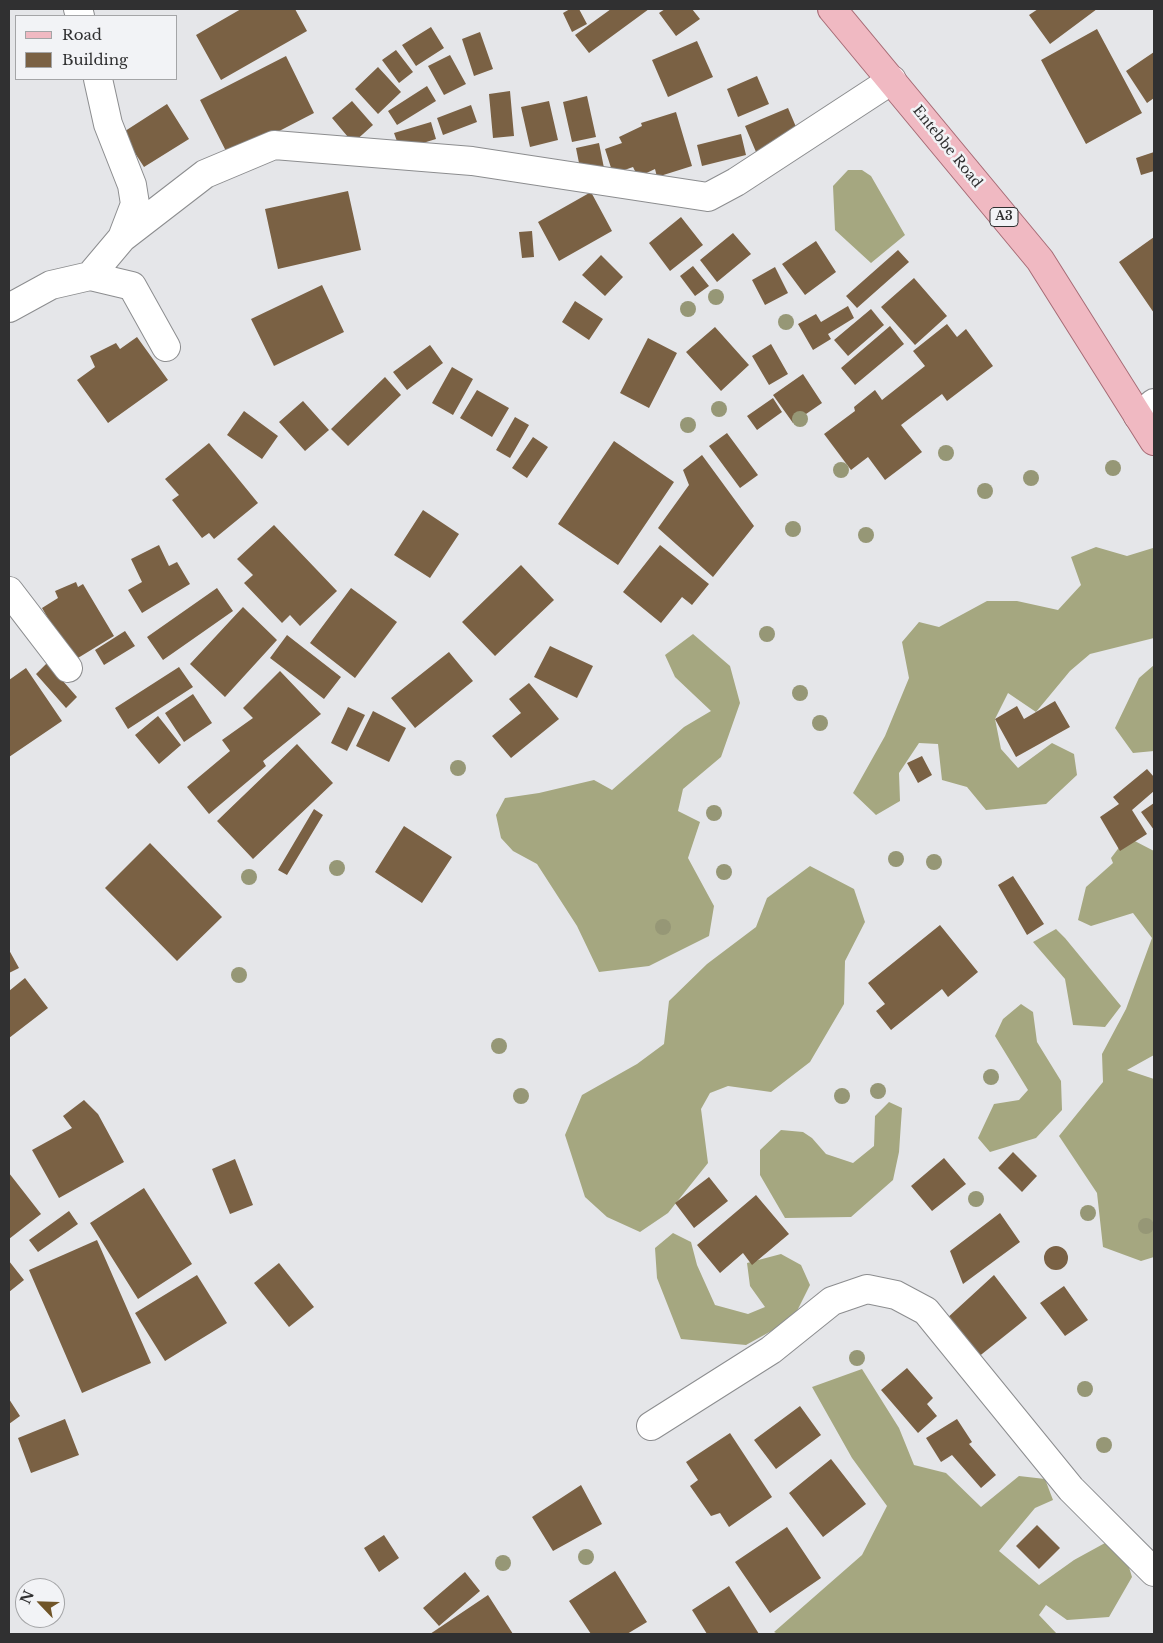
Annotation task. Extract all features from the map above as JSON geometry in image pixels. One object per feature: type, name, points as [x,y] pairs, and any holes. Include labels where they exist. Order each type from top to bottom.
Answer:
[{"type":"main road","name":"Entebbe Road","points":[[832,9],[1040,260],[1146,409],[1154,441]]},
{"type":"street","points":[[98,80],[108,124],[132,185],[135,204],[122,238]]},
{"type":"street","points":[[90,276],[122,238],[205,174],[274,145],[472,162],[708,197],[736,182],[892,80]]},
{"type":"street","points":[[9,308],[51,285],[90,276],[132,286],[166,347]]},
{"type":"street","points":[[9,591],[68,668]]},
{"type":"street","points":[[651,1426],[771,1350],[832,1300],[867,1289],[896,1295],[926,1311],[1071,1489],[1154,1572]]},
{"type":"green space","points":[[848,170],[862,170],[871,176],[905,235],[871,263],[835,230],[833,186]]},
{"type":"green space","points":[[1096,547],[1127,556],[1154,549],[1154,638],[1090,654],[1070,671],[1036,712],[1008,693],[995,719],[1001,749],[1018,768],[1052,743],[1074,754],[1077,775],[1046,804],[986,810],[967,787],[942,780],[938,744],[919,743],[899,773],[900,801],[876,815],[853,793],[885,736],[909,678],[902,642],[919,622],[939,627],[987,601],[1017,601],[1058,610],[1081,585],[1071,557]]},
{"type":"green space","points":[[693,634],[730,666],[740,703],[721,757],[683,789],[678,811],[700,822],[688,858],[714,906],[709,936],[649,966],[599,972],[577,926],[537,864],[513,851],[501,838],[496,815],[505,798],[539,793],[594,780],[612,790],[684,727],[711,711],[675,677],[665,655]]},
{"type":"green space","points":[[1154,665],[1154,751],[1133,753],[1115,728],[1139,678]]},
{"type":"green space","points":[[1127,837],[1154,851],[1154,1055],[1127,1070],[1154,1079],[1154,1257],[1141,1261],[1103,1247],[1097,1193],[1059,1136],[1103,1082],[1102,1054],[1126,1009],[1152,938],[1133,913],[1091,926],[1078,920],[1086,887],[1113,863],[1111,858]]},
{"type":"green space","points":[[810,866],[854,889],[865,922],[845,961],[844,1004],[810,1062],[771,1092],[728,1086],[710,1093],[701,1109],[708,1163],[668,1213],[640,1232],[607,1217],[585,1197],[565,1135],[582,1095],[637,1064],[664,1044],[669,1001],[707,964],[756,927],[767,898]]},
{"type":"green space","points":[[1056,929],[1121,1006],[1105,1027],[1073,1025],[1065,979],[1033,942]]},
{"type":"green space","points":[[1021,1004],[1033,1012],[1037,1042],[1061,1081],[1062,1110],[1036,1138],[990,1152],[978,1138],[994,1104],[1019,1100],[1028,1090],[995,1036],[1003,1019]]},
{"type":"green space","points":[[889,1102],[902,1108],[899,1152],[893,1180],[851,1217],[785,1218],[760,1175],[760,1150],[781,1130],[803,1132],[812,1138],[826,1154],[853,1163],[874,1146],[875,1116]]},
{"type":"green space","points":[[673,1233],[691,1242],[697,1265],[715,1305],[748,1314],[765,1307],[750,1286],[747,1263],[781,1254],[801,1265],[810,1285],[793,1319],[746,1345],[681,1339],[657,1278],[655,1248]]},
{"type":"green space","points":[[862,1369],[899,1428],[914,1465],[946,1473],[981,1507],[1019,1476],[1045,1479],[1053,1500],[1035,1508],[999,1551],[1039,1585],[1074,1560],[1105,1543],[1124,1551],[1132,1577],[1109,1617],[1067,1620],[1046,1605],[1039,1615],[1057,1634],[778,1634],[774,1632],[862,1555],[887,1506],[852,1458],[812,1387]]},
{"type":"building","points":[[241,9],[295,9],[307,31],[221,80],[196,35]]},
{"type":"building","points":[[570,9],[579,9],[587,24],[572,32],[563,13]]},
{"type":"building","points":[[611,9],[649,9],[589,53],[575,35]]},
{"type":"building","points":[[665,9],[692,9],[700,19],[676,36],[659,13]]},
{"type":"building","points":[[1038,9],[1097,9],[1050,44],[1029,15]]},
{"type":"building","points":[[431,27],[444,48],[416,66],[402,45]]},
{"type":"building","points":[[1097,29],[1142,113],[1086,144],[1041,60]]},
{"type":"building","points":[[480,32],[493,69],[474,76],[462,39]]},
{"type":"building","points":[[697,41],[713,77],[668,97],[652,60]]},
{"type":"building","points":[[396,50],[413,72],[399,83],[382,60]]},
{"type":"building","points":[[1154,52],[1154,98],[1147,103],[1126,71]]},
{"type":"building","points":[[450,55],[466,84],[444,95],[428,66]]},
{"type":"building","points":[[286,56],[314,113],[229,157],[200,100]]},
{"type":"building","points":[[378,67],[401,92],[378,114],[355,89]]},
{"type":"building","points":[[757,76],[769,104],[738,117],[727,89]]},
{"type":"building","points":[[427,86],[436,101],[397,125],[388,111]]},
{"type":"building","points":[[510,91],[514,136],[493,138],[489,94]]},
{"type":"building","points":[[587,96],[596,137],[572,142],[563,102]]},
{"type":"building","points":[[352,101],[373,125],[353,143],[332,118]]},
{"type":"building","points":[[549,101],[558,140],[530,147],[521,107]]},
{"type":"building","points":[[167,104],[189,139],[144,167],[122,133]]},
{"type":"building","points":[[471,105],[477,122],[443,135],[437,118]]},
{"type":"building","points":[[788,108],[802,141],[759,159],[745,126]]},
{"type":"building","points":[[676,112],[692,166],[657,177],[655,169],[638,177],[633,167],[613,174],[605,149],[622,143],[619,137],[642,126],[641,123]]},
{"type":"building","points":[[431,122],[436,139],[400,150],[394,133]]},
{"type":"building","points":[[741,134],[746,155],[702,166],[697,145]]},
{"type":"building","points":[[599,143],[604,168],[581,173],[576,148]]},
{"type":"building","points":[[1154,152],[1154,171],[1141,175],[1136,158]]},
{"type":"building","points":[[348,191],[361,250],[278,269],[265,209]]},
{"type":"building","points":[[591,192],[612,231],[559,261],[538,222]]},
{"type":"building","points":[[681,217],[703,245],[670,271],[649,243]]},
{"type":"building","points":[[532,231],[534,257],[522,258],[519,232]]},
{"type":"building","points":[[733,233],[751,254],[717,282],[700,260]]},
{"type":"building","points":[[1154,237],[1154,313],[1119,262]]},
{"type":"building","points":[[816,241],[836,272],[805,295],[782,264]]},
{"type":"building","points":[[898,250],[909,262],[857,308],[846,296]]},
{"type":"building","points":[[601,255],[623,277],[605,296],[582,275]]},
{"type":"building","points":[[693,266],[709,286],[695,296],[680,276]]},
{"type":"building","points":[[775,267],[788,293],[765,305],[752,280]]},
{"type":"building","points":[[914,278],[947,316],[915,345],[881,307]]},
{"type":"building","points":[[322,285],[344,332],[274,366],[251,319]]},
{"type":"building","points":[[575,301],[603,319],[589,340],[562,322]]},
{"type":"building","points":[[848,306],[854,318],[828,334],[831,339],[813,350],[798,324],[816,314],[821,322]]},
{"type":"building","points":[[871,309],[884,325],[848,356],[834,340]]},
{"type":"building","points":[[947,324],[957,337],[966,329],[993,366],[947,401],[942,394],[901,425],[922,452],[885,480],[868,457],[851,470],[824,434],[855,411],[854,407],[875,390],[882,400],[925,366],[913,351]]},
{"type":"building","points":[[890,326],[904,344],[855,385],[841,368]]},
{"type":"building","points":[[715,327],[749,365],[721,391],[686,352]]},
{"type":"building","points":[[137,337],[168,380],[108,423],[77,380],[95,367],[90,356],[116,343],[120,349]]},
{"type":"building","points":[[648,338],[677,353],[649,408],[620,393]]},
{"type":"building","points":[[771,344],[788,374],[769,385],[752,356]]},
{"type":"building","points":[[430,345],[443,363],[407,390],[393,372]]},
{"type":"building","points":[[452,367],[473,379],[453,415],[432,403]]},
{"type":"building","points":[[803,374],[822,403],[793,423],[773,395]]},
{"type":"building","points":[[385,377],[401,395],[348,446],[331,429]]},
{"type":"building","points":[[477,390],[509,408],[492,437],[460,418]]},
{"type":"building","points":[[773,398],[782,412],[757,430],[747,416]]},
{"type":"building","points":[[303,401],[329,430],[305,451],[279,422]]},
{"type":"building","points":[[244,411],[278,436],[262,459],[227,435]]},
{"type":"building","points":[[515,417],[529,425],[510,458],[496,450]]},
{"type":"building","points":[[727,433],[758,475],[740,488],[709,446]]},
{"type":"building","points":[[533,437],[548,447],[527,478],[512,468]]},
{"type":"building","points":[[614,441],[674,482],[618,565],[558,524]]},
{"type":"building","points":[[209,443],[258,503],[214,539],[209,533],[202,538],[172,500],[179,495],[165,479]]},
{"type":"building","points":[[702,455],[754,526],[713,577],[658,528],[689,485],[683,470]]},
{"type":"building","points":[[423,510],[459,534],[430,578],[394,555]]},
{"type":"building","points":[[274,525],[337,591],[300,626],[290,615],[282,623],[244,583],[253,575],[237,559]]},
{"type":"building","points":[[159,545],[169,566],[177,562],[190,584],[142,613],[128,590],[142,582],[131,559]]},
{"type":"building","points":[[660,545],[709,584],[692,605],[682,597],[661,623],[623,592]]},
{"type":"building","points":[[521,565],[554,600],[495,656],[462,622]]},
{"type":"building","points":[[76,582],[78,587],[83,584],[114,636],[73,661],[42,608],[58,598],[55,591]]},
{"type":"building","points":[[217,588],[233,611],[163,660],[147,637]]},
{"type":"building","points":[[351,588],[397,622],[355,678],[310,643]]},
{"type":"building","points":[[243,607],[277,640],[225,697],[190,664]]},
{"type":"building","points":[[125,631],[135,646],[104,665],[95,650]]},
{"type":"building","points":[[287,635],[341,677],[324,699],[270,658]]},
{"type":"building","points":[[550,646],[593,666],[577,698],[534,677]]},
{"type":"building","points":[[449,652],[473,681],[415,728],[391,698]]},
{"type":"building","points":[[47,663],[77,697],[66,708],[36,674]]},
{"type":"building","points":[[179,667],[193,687],[128,729],[115,708]]},
{"type":"building","points":[[26,668],[62,721],[9,757],[9,680]]},
{"type":"building","points":[[280,671],[321,714],[263,761],[266,766],[209,814],[187,787],[230,751],[222,740],[253,718],[243,708]]},
{"type":"building","points":[[529,683],[559,719],[511,758],[492,736],[521,713],[509,699]]},
{"type":"building","points":[[193,694],[212,723],[184,742],[165,713]]},
{"type":"building","points":[[1055,701],[1070,727],[1016,757],[995,719],[1017,706],[1024,719]]},
{"type":"building","points":[[348,707],[365,715],[347,751],[331,743]]},
{"type":"building","points":[[373,711],[406,728],[389,762],[356,746]]},
{"type":"building","points":[[158,716],[181,745],[159,764],[135,735]]},
{"type":"building","points":[[297,744],[333,783],[253,859],[217,821]]},
{"type":"building","points":[[922,756],[932,775],[918,783],[907,763]]},
{"type":"building","points":[[1147,769],[1154,777],[1154,791],[1132,810],[1147,834],[1120,851],[1100,817],[1119,804],[1113,797]]},
{"type":"building","points":[[1154,803],[1154,830],[1141,812]]},
{"type":"building","points":[[314,809],[323,815],[287,875],[278,870]]},
{"type":"building","points":[[404,826],[452,857],[422,903],[375,872]]},
{"type":"building","points":[[150,843],[222,917],[177,961],[105,888]]},
{"type":"building","points":[[1013,876],[1044,924],[1027,935],[998,885]]},
{"type":"building","points":[[940,925],[978,972],[948,997],[942,989],[891,1030],[876,1011],[885,1004],[868,983]]},
{"type":"building","points":[[9,950],[19,968],[9,973]]},
{"type":"building","points":[[25,978],[48,1008],[9,1038],[9,991]]},
{"type":"building","points":[[84,1100],[98,1114],[124,1162],[59,1198],[32,1150],[72,1128],[63,1116]]},
{"type":"building","points":[[1013,1152],[1037,1176],[1022,1192],[998,1168]]},
{"type":"building","points":[[944,1158],[966,1184],[932,1211],[911,1186]]},
{"type":"building","points":[[235,1159],[253,1205],[230,1214],[212,1169]]},
{"type":"building","points":[[9,1173],[41,1214],[9,1239]]},
{"type":"building","points":[[709,1177],[728,1201],[694,1228],[675,1203]]},
{"type":"building","points":[[144,1188],[192,1264],[138,1299],[90,1223]]},
{"type":"building","points":[[756,1195],[789,1234],[752,1265],[743,1253],[720,1273],[697,1245]]},
{"type":"building","points":[[69,1211],[78,1224],[38,1252],[29,1240]]},
{"type":"building","points":[[1000,1213],[1020,1242],[963,1284],[950,1251]]},
{"type":"building","points":[[97,1240],[151,1363],[82,1393],[29,1270]]},
{"type":"building","points":[[1056,1246],[1061,1247],[1067,1253],[1067,1263],[1061,1269],[1056,1270],[1051,1269],[1045,1263],[1044,1258],[1045,1253],[1051,1247]]},
{"type":"building","points":[[9,1261],[24,1280],[9,1292]]},
{"type":"building","points":[[279,1263],[314,1307],[289,1327],[254,1283]]},
{"type":"building","points":[[197,1275],[227,1323],[165,1361],[135,1313]]},
{"type":"building","points":[[994,1275],[1027,1318],[972,1362],[945,1320]]},
{"type":"building","points":[[1064,1286],[1088,1320],[1065,1336],[1040,1303]]},
{"type":"building","points":[[907,1368],[933,1398],[927,1404],[937,1416],[918,1433],[881,1390]]},
{"type":"building","points":[[9,1399],[20,1416],[9,1424]]},
{"type":"building","points":[[800,1406],[821,1435],[776,1469],[754,1440]]},
{"type":"building","points":[[65,1419],[79,1455],[31,1473],[18,1438]]},
{"type":"building","points":[[957,1419],[972,1442],[969,1444],[996,1475],[981,1488],[952,1455],[941,1462],[926,1438]]},
{"type":"building","points":[[730,1433],[772,1497],[729,1527],[720,1513],[711,1516],[690,1486],[698,1480],[686,1462]]},
{"type":"building","points":[[831,1459],[866,1504],[823,1537],[789,1493]]},
{"type":"building","points":[[581,1485],[602,1524],[553,1551],[532,1517]]},
{"type":"building","points":[[1037,1525],[1060,1548],[1039,1569],[1016,1546]]},
{"type":"building","points":[[787,1527],[821,1578],[770,1613],[735,1562]]},
{"type":"building","points":[[384,1535],[399,1558],[379,1572],[364,1548]]},
{"type":"building","points":[[615,1571],[647,1622],[627,1634],[591,1634],[569,1601]]},
{"type":"building","points":[[465,1572],[480,1591],[439,1626],[423,1608]]},
{"type":"building","points":[[729,1586],[759,1634],[707,1634],[692,1610]]},
{"type":"building","points":[[488,1595],[513,1634],[430,1634]]}]
